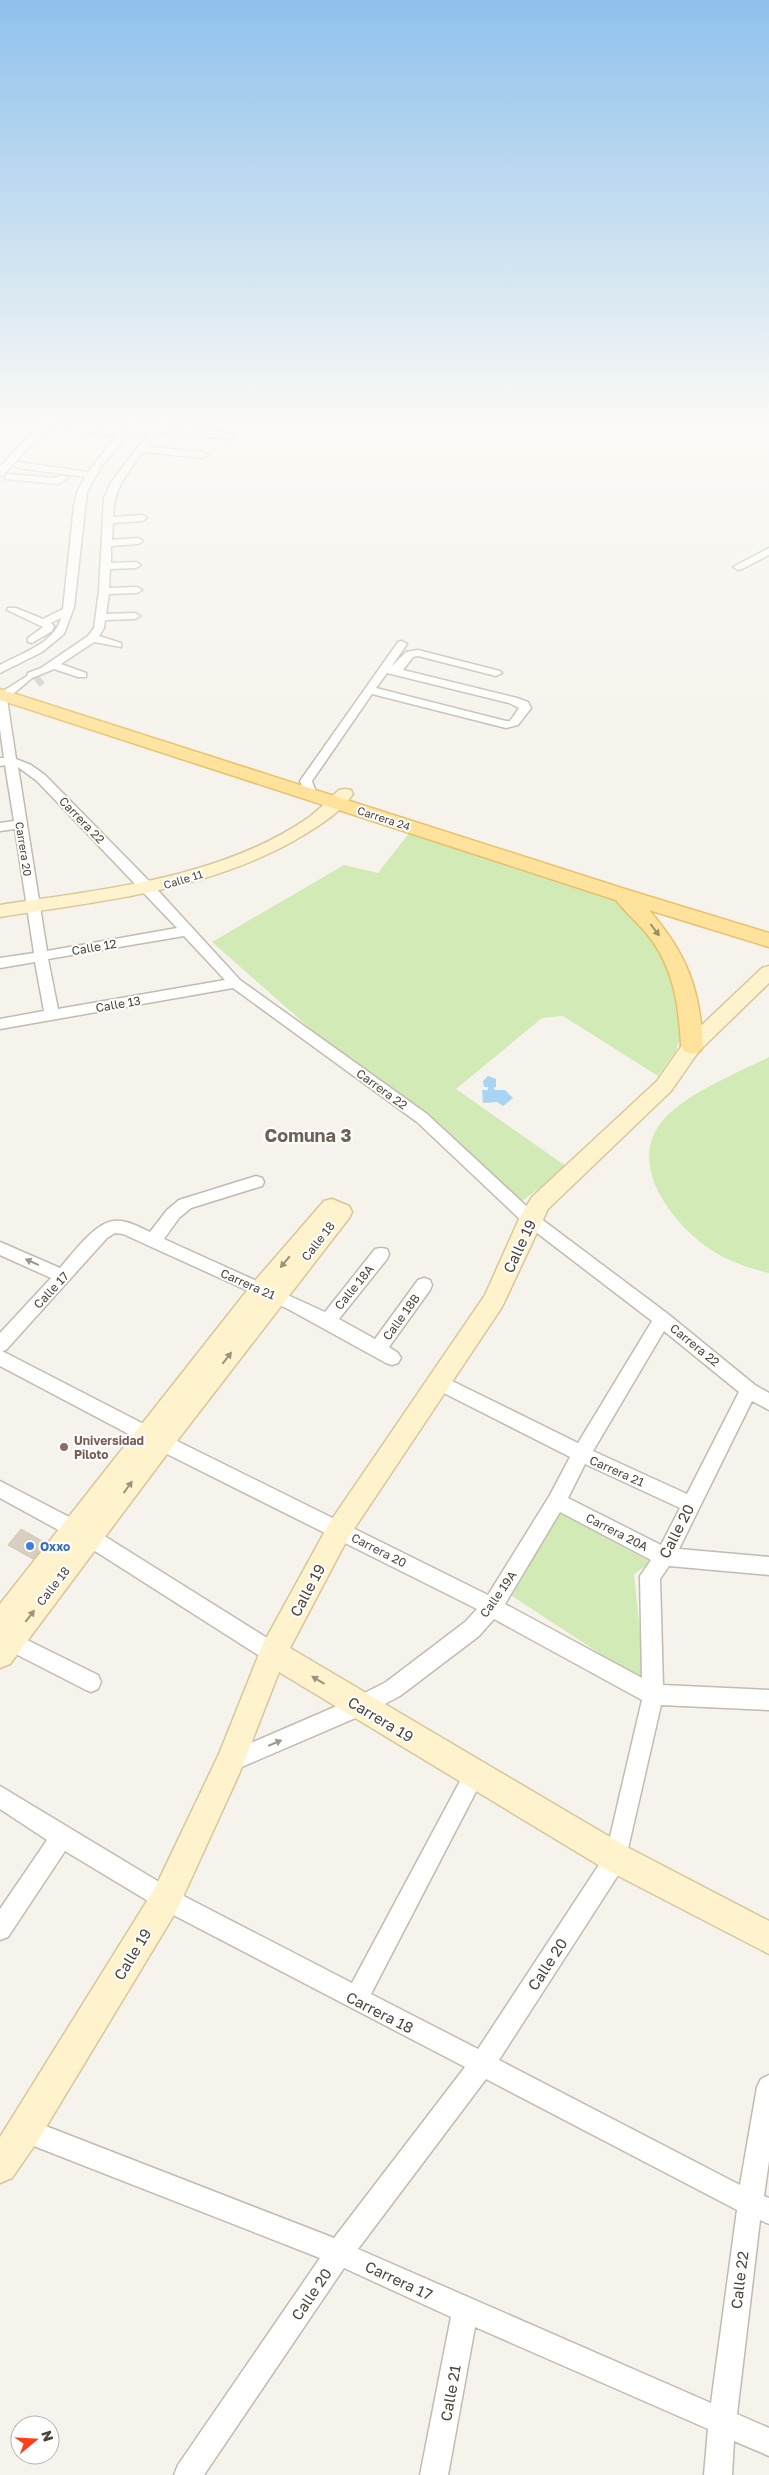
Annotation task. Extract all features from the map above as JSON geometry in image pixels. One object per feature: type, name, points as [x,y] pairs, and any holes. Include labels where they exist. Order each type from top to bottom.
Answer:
[{"type":"main road","name":"Carrera 24","points":[[21,686],[308,788],[769,928]]},
{"type":"main road","name":"Carrera 24","points":[[341,798],[621,895],[769,940]]},
{"type":"main road","points":[[621,895],[648,920],[684,979],[691,1012],[688,1054]]},
{"type":"street","points":[[0,670],[51,641],[63,628],[68,611],[77,536]]},
{"type":"street","points":[[21,686],[92,638],[102,618],[106,536]]},
{"type":"street","points":[[106,543],[138,541]]},
{"type":"street","points":[[738,567],[769,551]]},
{"type":"street","points":[[105,566],[136,565]]},
{"type":"street","points":[[104,591],[137,590]]},
{"type":"street","points":[[0,659],[48,629],[49,626],[12,610]]},
{"type":"street","points":[[43,623],[68,611]]},
{"type":"street","points":[[102,618],[135,616]]},
{"type":"street","points":[[92,638],[117,645]]},
{"type":"street","points":[[308,788],[368,690],[402,644]]},
{"type":"street","points":[[396,672],[410,654],[418,653],[496,673]]},
{"type":"street","points":[[368,690],[506,725],[514,723],[525,708],[521,702],[384,668]]},
{"type":"street","points":[[21,686],[82,675]]},
{"type":"street","name":"Carrera 20","points":[[21,686],[3,734],[5,761],[20,824],[52,1015]]},
{"type":"street","name":"Carrera 22","points":[[5,761],[27,767],[41,778],[148,888],[235,984],[422,1118],[530,1219],[662,1319],[749,1390],[769,1402]]},
{"type":"street","name":"Calle 11","points":[[0,911],[148,888],[201,874],[279,843],[315,821],[341,798]]},
{"type":"street","points":[[0,827],[20,824]]},
{"type":"street","name":"Calle 12","points":[[0,964],[188,931]]},
{"type":"street","name":"Calle 19","points":[[0,2166],[25,2130],[166,1899],[230,1762],[273,1653],[339,1530],[494,1300],[530,1219],[540,1204],[660,1091],[688,1054],[694,1055],[760,991],[769,972]]},
{"type":"street","name":"Calle 13","points":[[0,1024],[235,984]]},
{"type":"street","points":[[153,1241],[173,1214],[186,1204],[256,1182]]},
{"type":"street","name":"Carrera 21","points":[[101,1234],[118,1227],[125,1228],[327,1321],[385,1353]]},
{"type":"street","name":"Calle 17","points":[[0,1345],[101,1234]]},
{"type":"street","points":[[0,1248],[64,1276]]},
{"type":"street","name":"Calle 18A","points":[[327,1321],[381,1254]]},
{"type":"street","name":"Calle 18B","points":[[385,1353],[424,1285]]},
{"type":"street","name":"Calle 18","points":[[4,1640],[154,1438],[268,1293]]},
{"type":"street","name":"Calle 19A","points":[[230,1762],[360,1706],[392,1689],[472,1629],[492,1607],[557,1501],[581,1454],[662,1319]]},
{"type":"street","name":"Carrera 20","points":[[0,1358],[154,1438],[492,1607],[653,1695],[769,1700]]},
{"type":"street","name":"Carrera 21","points":[[438,1382],[581,1454],[690,1504]]},
{"type":"street","name":"Calle 20","points":[[188,2475],[339,2253],[482,2064],[616,1858],[653,1695],[650,1576],[665,1557],[749,1390]]},
{"type":"street","name":"Carrera 19","points":[[0,1488],[83,1534],[273,1653],[474,1775],[616,1858],[769,1938]]},
{"type":"street","name":"Carrera 20A","points":[[557,1501],[665,1557],[769,1566]]},
{"type":"street","points":[[4,1640],[91,1682]]},
{"type":"street","points":[[356,1999],[474,1775]]},
{"type":"street","name":"Carrera 18","points":[[0,1797],[62,1837],[166,1899],[759,2207]]},
{"type":"street","points":[[0,1929],[62,1837]]},
{"type":"street","name":"Calle 22","points":[[718,2475],[722,2421],[759,2207],[769,2087]]},
{"type":"street","name":"Carrera 17","points":[[25,2130],[339,2253],[769,2442]]},
{"type":"street","name":"Calle 21","points":[[434,2475],[465,2310]]},
{"type":"green space","points":[[410,832],[616,900],[649,929],[677,979],[686,1016],[676,1051],[658,1076],[563,1016],[542,1018],[456,1089],[567,1167],[521,1202],[339,1054],[212,942],[344,865],[378,873]]},
{"type":"green space","points":[[769,1057],[769,1273],[742,1265],[724,1257],[700,1242],[688,1231],[665,1204],[651,1172],[649,1156],[652,1140],[660,1124],[681,1104],[710,1086]]},
{"type":"green space","points":[[559,1513],[651,1562],[634,1574],[645,1683],[512,1596]]},
{"type":"water","points":[[488,1076],[496,1079],[496,1087],[493,1088],[495,1090],[505,1090],[513,1098],[503,1106],[497,1102],[483,1103],[482,1090],[488,1090],[488,1087],[484,1087],[483,1081]]},
{"type":"building","name":"Oxxo","points":[[21,1529],[46,1543],[33,1559],[8,1545]]},
{"type":"tunnel","points":[[36,682],[41,678]]},
{"type":"place","name":"Universidad Piloto","points":[[64,1447]]},
{"type":"place","name":"Oxxo","points":[[30,1546]]},
{"type":"district","name":"Comuna 3","points":[[308,1135]]}]
